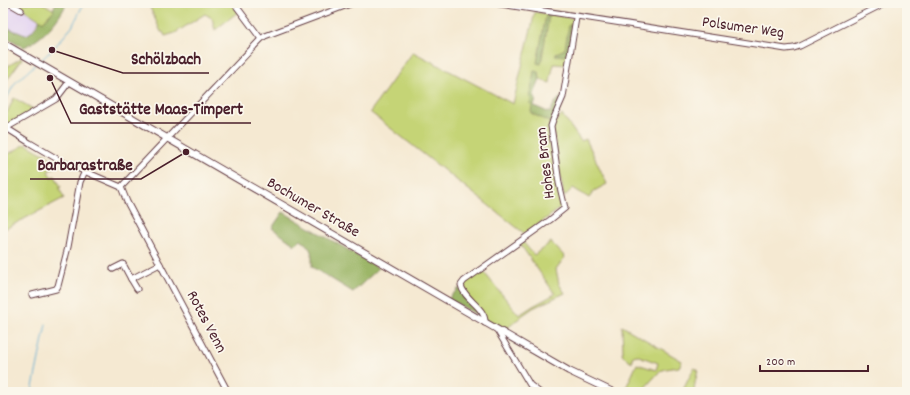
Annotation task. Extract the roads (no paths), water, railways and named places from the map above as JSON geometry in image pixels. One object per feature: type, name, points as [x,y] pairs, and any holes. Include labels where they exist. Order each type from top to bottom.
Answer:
[{"type":"main road","name":"Bochumer Straße","points":[[3,43],[569,372],[613,392]]},
{"type":"street","points":[[9,3],[21,10]]},
{"type":"street","points":[[234,3],[261,39]]},
{"type":"street","points":[[4,127],[72,167],[85,171],[121,187],[261,39],[265,36],[353,3]]},
{"type":"street","name":"Polsumer Weg","points":[[494,3],[789,49],[800,46],[885,3]]},
{"type":"street","name":"Hohes Bram","points":[[485,323],[484,316],[462,290],[461,285],[464,281],[565,208],[552,126],[563,97],[575,16]]},
{"type":"street","points":[[4,127],[56,99],[69,82]]},
{"type":"street","points":[[32,295],[56,288],[58,286],[68,247],[80,182],[85,171]]},
{"type":"street","name":"Rotes Venn","points":[[121,187],[127,202],[228,392]]},
{"type":"street","points":[[113,269],[123,264],[137,289]]},
{"type":"street","points":[[131,279],[160,264]]},
{"type":"street","points":[[498,330],[530,385],[539,392]]},
{"type":"waterway","points":[[40,61],[72,27],[84,3]]},
{"type":"waterway","points":[[3,105],[15,83],[36,64]]},
{"type":"waterway","points":[[32,392],[46,324]]},
{"type":"place","name":"Schölzbach","points":[[52,50]]},
{"type":"place","name":"Gaststätte Maas-Timpert","points":[[50,78]]},
{"type":"place","name":"Barbarastraße","points":[[186,152]]}]
